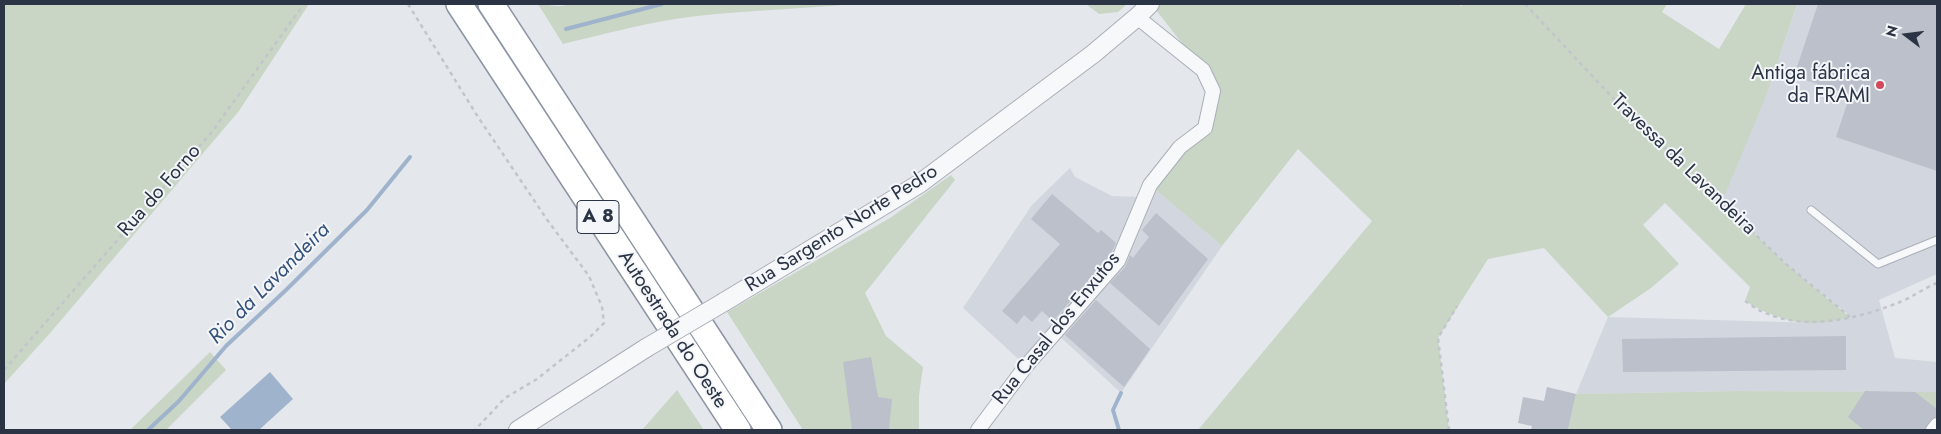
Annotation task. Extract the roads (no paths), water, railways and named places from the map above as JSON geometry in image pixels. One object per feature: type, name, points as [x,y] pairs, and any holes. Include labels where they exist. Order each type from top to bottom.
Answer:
[{"type":"highway","name":"Autoestrada do Oeste","points":[[458,4],[738,430]]},
{"type":"highway","name":"Autoestrada do Oeste","points":[[491,4],[769,430]]},
{"type":"street","name":"Rua Sargento Norte Pedro","points":[[518,430],[646,348],[919,184],[1093,54],[1150,4]]},
{"type":"street","name":"Rua Casal dos Enxutos","points":[[978,430],[1026,366],[1118,261],[1150,185],[1180,147],[1205,128],[1213,91],[1203,70],[1137,17]]},
{"type":"street","points":[[1933,430],[1937,426]]},
{"type":"lane","points":[[1811,210],[1878,264],[1937,240]]},
{"type":"water","points":[[270,372],[293,399],[259,430],[232,430],[220,417]]},
{"type":"waterway","name":"Rio da Lavandeira","points":[[566,29],[662,4]]},
{"type":"waterway","name":"Rio da Lavandeira","points":[[148,430],[179,401],[226,346],[367,210],[410,157]]},
{"type":"waterway","points":[[1119,430],[1113,410],[1121,393]]},
{"type":"place","name":"Antiga fábrica da FRAMI","points":[[1880,85]]}]
